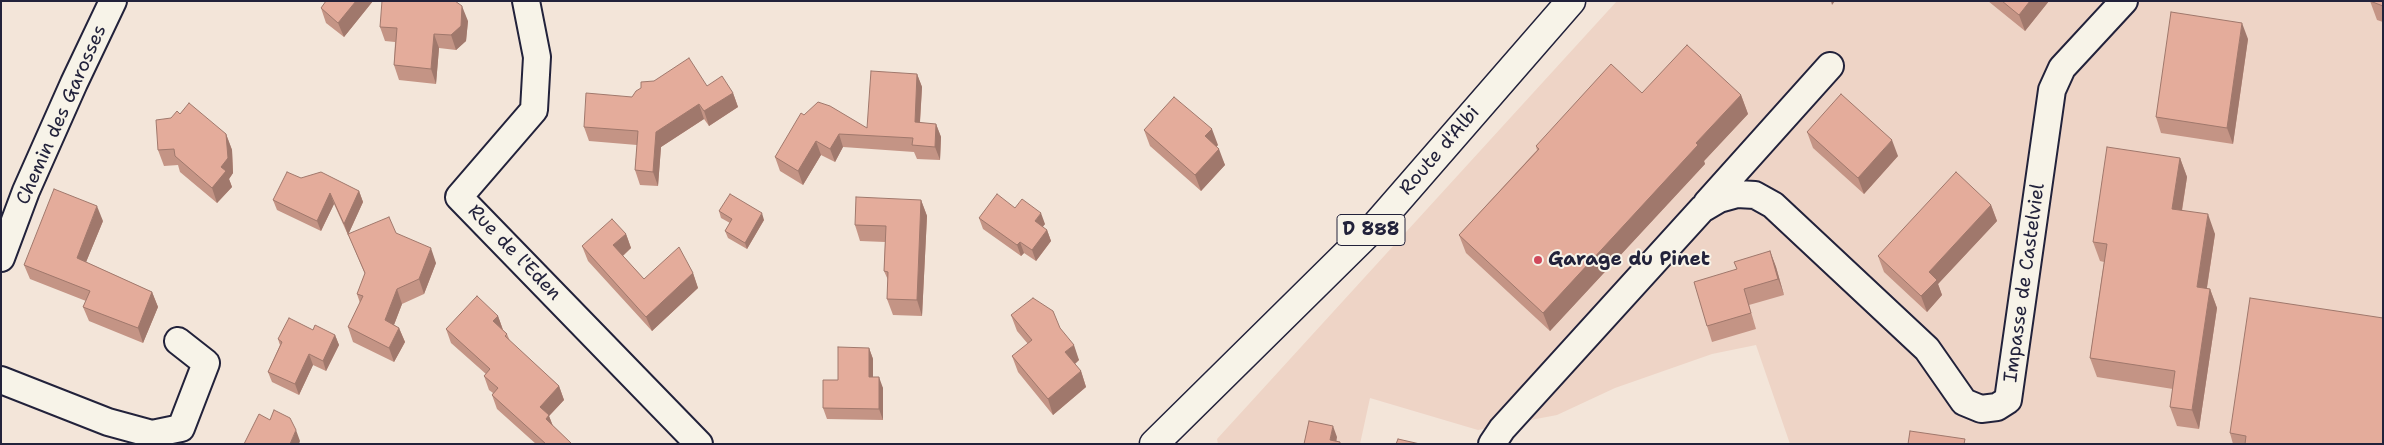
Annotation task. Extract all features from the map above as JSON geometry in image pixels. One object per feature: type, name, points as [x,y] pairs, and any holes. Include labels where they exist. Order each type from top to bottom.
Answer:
[{"type":"main road","name":"Route d'Albi","points":[[1154,444],[1377,224],[1571,1]]},
{"type":"street","name":"Chemin des Garosses","points":[[1,258],[26,191],[74,83],[114,1]]},
{"type":"street","name":"Impasse de Castelviel","points":[[1702,209],[1719,199],[1737,194],[1755,195],[1773,206],[1927,349],[1964,402],[1981,409],[1996,407],[2008,400],[2052,90],[2062,68],[2124,1]]},
{"type":"street","name":"Rue de l'Eden","points":[[522,4],[537,57],[534,110],[459,197],[698,444]]},
{"type":"street","name":"Impasse de Castelviel","points":[[1492,444],[1502,429],[1830,66]]},
{"type":"street","points":[[1,380],[108,422],[152,434],[181,428],[206,363],[178,341]]},
{"type":"shaded area","points":[[1617,1],[2383,1],[2383,444],[1790,444],[1756,345],[1712,354],[1615,388],[1557,415],[1478,430],[1370,398],[1360,444],[1218,444],[1217,439]]},
{"type":"building","points":[[326,1],[356,1],[338,23],[321,8]]},
{"type":"building","points":[[382,1],[455,1],[462,6],[461,26],[451,35],[434,34],[431,69],[394,65],[397,28],[380,27]]},
{"type":"building","points":[[2002,1],[2030,1],[2019,15]]},
{"type":"building","points":[[2370,1],[2383,1],[2383,6]]},
{"type":"building","points":[[2171,12],[2242,23],[2227,128],[2156,117]]},
{"type":"building","points":[[1687,45],[1741,95],[1696,143],[1698,145],[1543,313],[1459,235],[1539,149],[1536,146],[1611,64],[1642,93]]},
{"type":"building","points":[[689,58],[707,86],[722,76],[733,93],[704,111],[699,104],[656,132],[653,172],[635,170],[638,131],[584,127],[586,93],[632,97],[641,88],[641,82],[654,81]]},
{"type":"building","points":[[871,71],[917,74],[915,122],[936,124],[935,147],[912,145],[913,138],[839,134],[830,149],[816,141],[798,171],[775,157],[801,113],[804,115],[818,102],[830,106],[867,128]]},
{"type":"building","points":[[1841,94],[1892,140],[1858,178],[1807,132]]},
{"type":"building","points":[[1174,97],[1212,129],[1205,136],[1219,149],[1195,175],[1144,130]]},
{"type":"building","points":[[189,103],[226,134],[228,158],[221,167],[226,171],[212,188],[175,156],[174,149],[158,150],[156,120],[171,118],[177,111],[180,114]]},
{"type":"building","points":[[2107,147],[2180,158],[2172,209],[2208,214],[2197,287],[2210,289],[2192,410],[2170,407],[2175,371],[2090,358],[2107,244],[2093,242]]},
{"type":"building","points":[[287,172],[301,178],[321,172],[359,191],[344,224],[330,193],[317,221],[273,200]]},
{"type":"building","points":[[1956,172],[1991,205],[1929,272],[1937,280],[1921,296],[1878,256]]},
{"type":"building","points":[[54,189],[97,206],[77,258],[152,292],[138,328],[83,307],[90,291],[24,265]]},
{"type":"building","points":[[730,194],[762,213],[745,243],[725,231],[732,219],[719,211]]},
{"type":"building","points":[[997,194],[1015,208],[1022,199],[1041,213],[1035,221],[1047,230],[1032,250],[1020,242],[1017,245],[979,218]]},
{"type":"building","points":[[856,197],[921,200],[917,300],[887,299],[888,272],[884,271],[886,226],[855,225]]},
{"type":"building","points":[[389,217],[396,233],[431,248],[419,279],[397,289],[385,320],[399,328],[389,348],[348,327],[363,296],[357,294],[365,273],[348,234]]},
{"type":"building","points":[[612,219],[626,234],[613,245],[644,279],[679,247],[693,273],[646,317],[582,246]]},
{"type":"building","points":[[1770,251],[1778,279],[1744,289],[1751,313],[1707,326],[1694,282],[1737,269],[1734,262]]},
{"type":"building","points":[[477,296],[498,316],[493,321],[507,334],[505,336],[559,386],[540,407],[549,415],[546,419],[572,444],[546,444],[492,395],[498,388],[484,376],[490,369],[446,329]]},
{"type":"building","points":[[1033,298],[1053,311],[1060,328],[1074,345],[1065,352],[1081,371],[1048,399],[1012,356],[1032,340],[1011,315]]},
{"type":"building","points":[[2250,298],[2383,318],[2383,444],[2245,444],[2246,436],[2230,433]]},
{"type":"building","points":[[289,318],[313,330],[315,325],[335,335],[323,361],[309,354],[295,384],[268,372],[282,342],[278,339]]},
{"type":"building","points":[[838,347],[869,348],[869,377],[879,377],[879,409],[823,408],[823,380],[838,380]]},
{"type":"building","points":[[274,410],[290,418],[296,430],[290,444],[244,444],[259,414],[270,420]]},
{"type":"building","points":[[1309,421],[1333,426],[1330,440],[1340,442],[1340,444],[1304,444]]},
{"type":"building","points":[[1910,431],[1965,439],[1964,444],[1908,444]]},
{"type":"building","points":[[1398,439],[1420,444],[1396,444]]},
{"type":"place","name":"Garage du Pinet","points":[[1538,260]]}]
